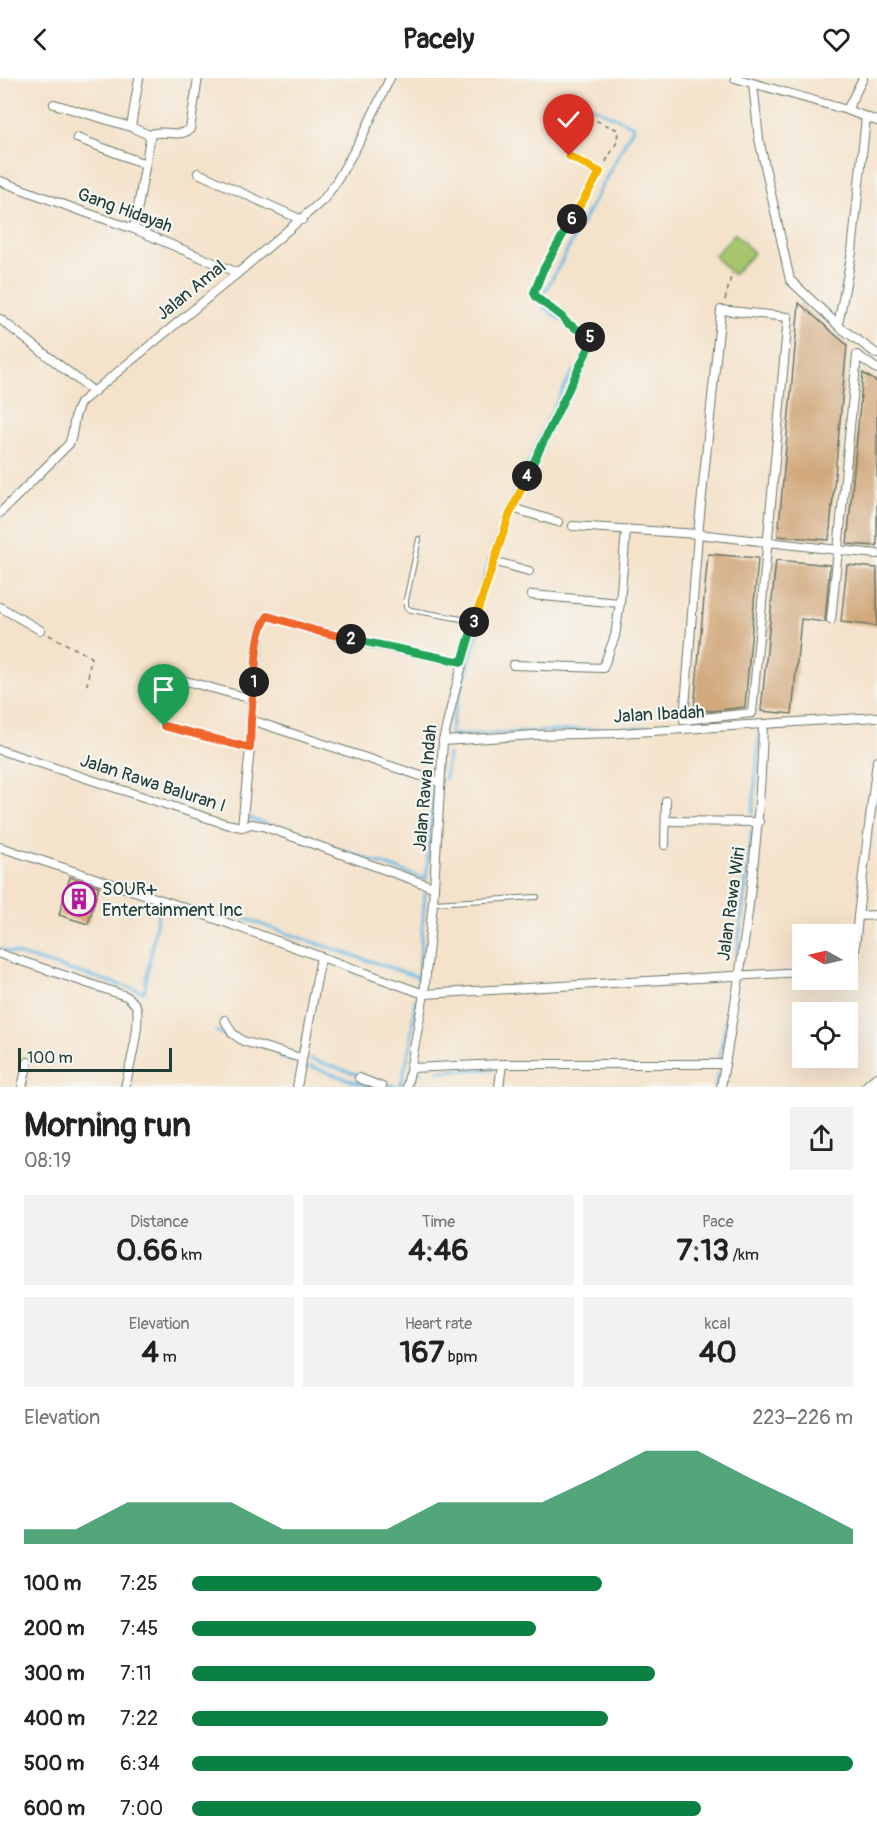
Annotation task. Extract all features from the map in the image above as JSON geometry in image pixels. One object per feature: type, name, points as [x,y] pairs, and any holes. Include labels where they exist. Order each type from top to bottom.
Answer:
[{"type":"street","points":[[131,127],[139,78]]},
{"type":"street","points":[[149,135],[154,132],[182,134],[190,129],[198,78]]},
{"type":"street","name":"Jalan Amal","points":[[0,513],[69,444],[73,434],[74,413],[81,402],[302,220],[323,200],[361,139],[390,78]]},
{"type":"street","points":[[735,78],[847,110],[877,121]]},
{"type":"street","points":[[847,110],[863,78]]},
{"type":"street","points":[[753,84],[759,139],[790,280],[838,325],[877,354]]},
{"type":"street","points":[[54,104],[131,127],[149,135]]},
{"type":"street","points":[[838,325],[852,252],[866,117]]},
{"type":"street","points":[[134,229],[149,135]]},
{"type":"street","points":[[77,138],[145,164]]},
{"type":"street","points":[[198,173],[302,220]]},
{"type":"street","name":"Gang Hidayah","points":[[0,181],[81,212],[134,229],[238,273]]},
{"type":"street","points":[[721,310],[788,317],[752,713],[684,720],[698,534],[721,310]]},
{"type":"street","name":"Jalan Rawa Indah","points":[[407,1087],[424,994],[444,741],[462,662],[512,508],[592,341],[590,337],[567,323],[562,317]]},
{"type":"street","points":[[0,319],[94,392]]},
{"type":"street","points":[[831,620],[857,355],[877,369]]},
{"type":"street","points":[[512,508],[558,522]]},
{"type":"street","points":[[573,526],[698,534],[877,554]]},
{"type":"street","points":[[513,665],[603,668],[615,636],[626,530]]},
{"type":"street","points":[[493,561],[529,571]]},
{"type":"street","points":[[532,595],[620,603]]},
{"type":"street","points":[[0,607],[40,630]]},
{"type":"street","points":[[242,826],[260,632],[262,623],[268,616],[341,638],[462,662]]},
{"type":"street","points":[[164,675],[252,699]]},
{"type":"street","name":"Jalan Ibadah","points":[[444,741],[877,717]]},
{"type":"street","points":[[251,720],[440,782]]},
{"type":"street","name":"Jalan Rawa Wiri","points":[[721,1087],[759,822],[764,725]]},
{"type":"street","name":"Jalan Rawa Baluran I","points":[[0,750],[226,824],[263,826],[433,887]]},
{"type":"street","points":[[857,924],[877,761]]},
{"type":"street","points":[[665,845],[666,801]]},
{"type":"street","points":[[666,821],[759,822]]},
{"type":"street","points":[[0,847],[177,905],[424,994],[792,973]]},
{"type":"street","points":[[858,916],[877,915]]},
{"type":"street","points":[[0,954],[126,996],[136,1005],[135,1040],[125,1087]]},
{"type":"street","points":[[297,1087],[321,957]]},
{"type":"street","points":[[225,1020],[232,1033],[243,1041],[301,1058]]},
{"type":"street","points":[[22,1087],[28,1062]]},
{"type":"street","points":[[411,1068],[502,1065],[725,1064]]},
{"type":"street","points":[[499,1087],[502,1065]]},
{"type":"street","points":[[360,1078],[382,1087]]},
{"type":"lane","points":[[562,317],[534,293],[543,270],[600,172]]},
{"type":"lane","points":[[419,538],[406,607],[411,610],[474,621]]},
{"type":"lane","points":[[164,726],[250,748]]},
{"type":"lane","points":[[432,903],[537,897]]},
{"type":"path","points":[[569,156],[600,172],[617,142],[618,130],[588,117]]},
{"type":"path","points":[[723,310],[732,273]]},
{"type":"path","points":[[40,630],[90,657],[87,685]]},
{"type":"green space","points":[[735,233],[754,253],[733,275],[714,256]]},
{"type":"building","points":[[799,303],[847,345],[829,540],[778,536]]},
{"type":"building","points":[[863,373],[877,382],[877,546],[847,544]]},
{"type":"building","points":[[708,554],[758,558],[745,707],[711,711],[694,709]]},
{"type":"building","points":[[776,560],[830,565],[825,622],[801,619],[792,714],[761,711]]},
{"type":"building","points":[[847,565],[877,568],[877,626],[841,622]]},
{"type":"building","name":"SOUR+ Entertainment Inc","points":[[70,877],[99,886],[88,924],[59,915]]},
{"type":"waterway","points":[[545,292],[634,126],[586,104]]},
{"type":"waterway","points":[[535,299],[561,320]]},
{"type":"waterway","points":[[482,585],[503,518],[549,417],[573,371]]},
{"type":"waterway","points":[[481,623],[450,735],[654,727]]},
{"type":"waterway","points":[[441,733],[445,717]]},
{"type":"waterway","points":[[753,813],[759,734]]},
{"type":"waterway","points":[[445,779],[448,754]]},
{"type":"waterway","points":[[437,771],[438,758]]},
{"type":"waterway","points":[[426,879],[434,788]]},
{"type":"waterway","points":[[249,818],[426,879]]},
{"type":"waterway","points":[[735,972],[752,830]]},
{"type":"waterway","points":[[418,983],[425,893]]},
{"type":"waterway","points":[[0,949],[144,992],[160,902]]},
{"type":"waterway","points":[[226,911],[418,977]]},
{"type":"waterway","points":[[719,1060],[732,989]]},
{"type":"waterway","points":[[400,1087],[410,1048],[415,1000]]},
{"type":"waterway","points":[[216,1031],[234,1038]]},
{"type":"waterway","points":[[279,1056],[292,1060]]},
{"type":"waterway","points":[[310,1059],[359,1075]]},
{"type":"waterway","points":[[309,1066],[370,1087]]},
{"type":"waterway","points":[[510,1068],[520,1068]]},
{"type":"waterway","points":[[439,1071],[493,1069]]},
{"type":"waterway","points":[[413,1072],[422,1072]]},
{"type":"waterway","points":[[716,1087],[718,1072]]},
{"type":"waterway","points":[[374,1080],[397,1087]]},
{"type":"place","name":"SOUR+ Entertainment Inc","points":[[79,899]]},
{"type":"route","points":[[164,726],[250,748],[252,699],[260,632],[262,623],[268,616],[341,638],[462,662],[493,561],[515,501],[592,341],[585,333],[567,323],[534,293],[543,270],[600,172],[569,156]]}]
